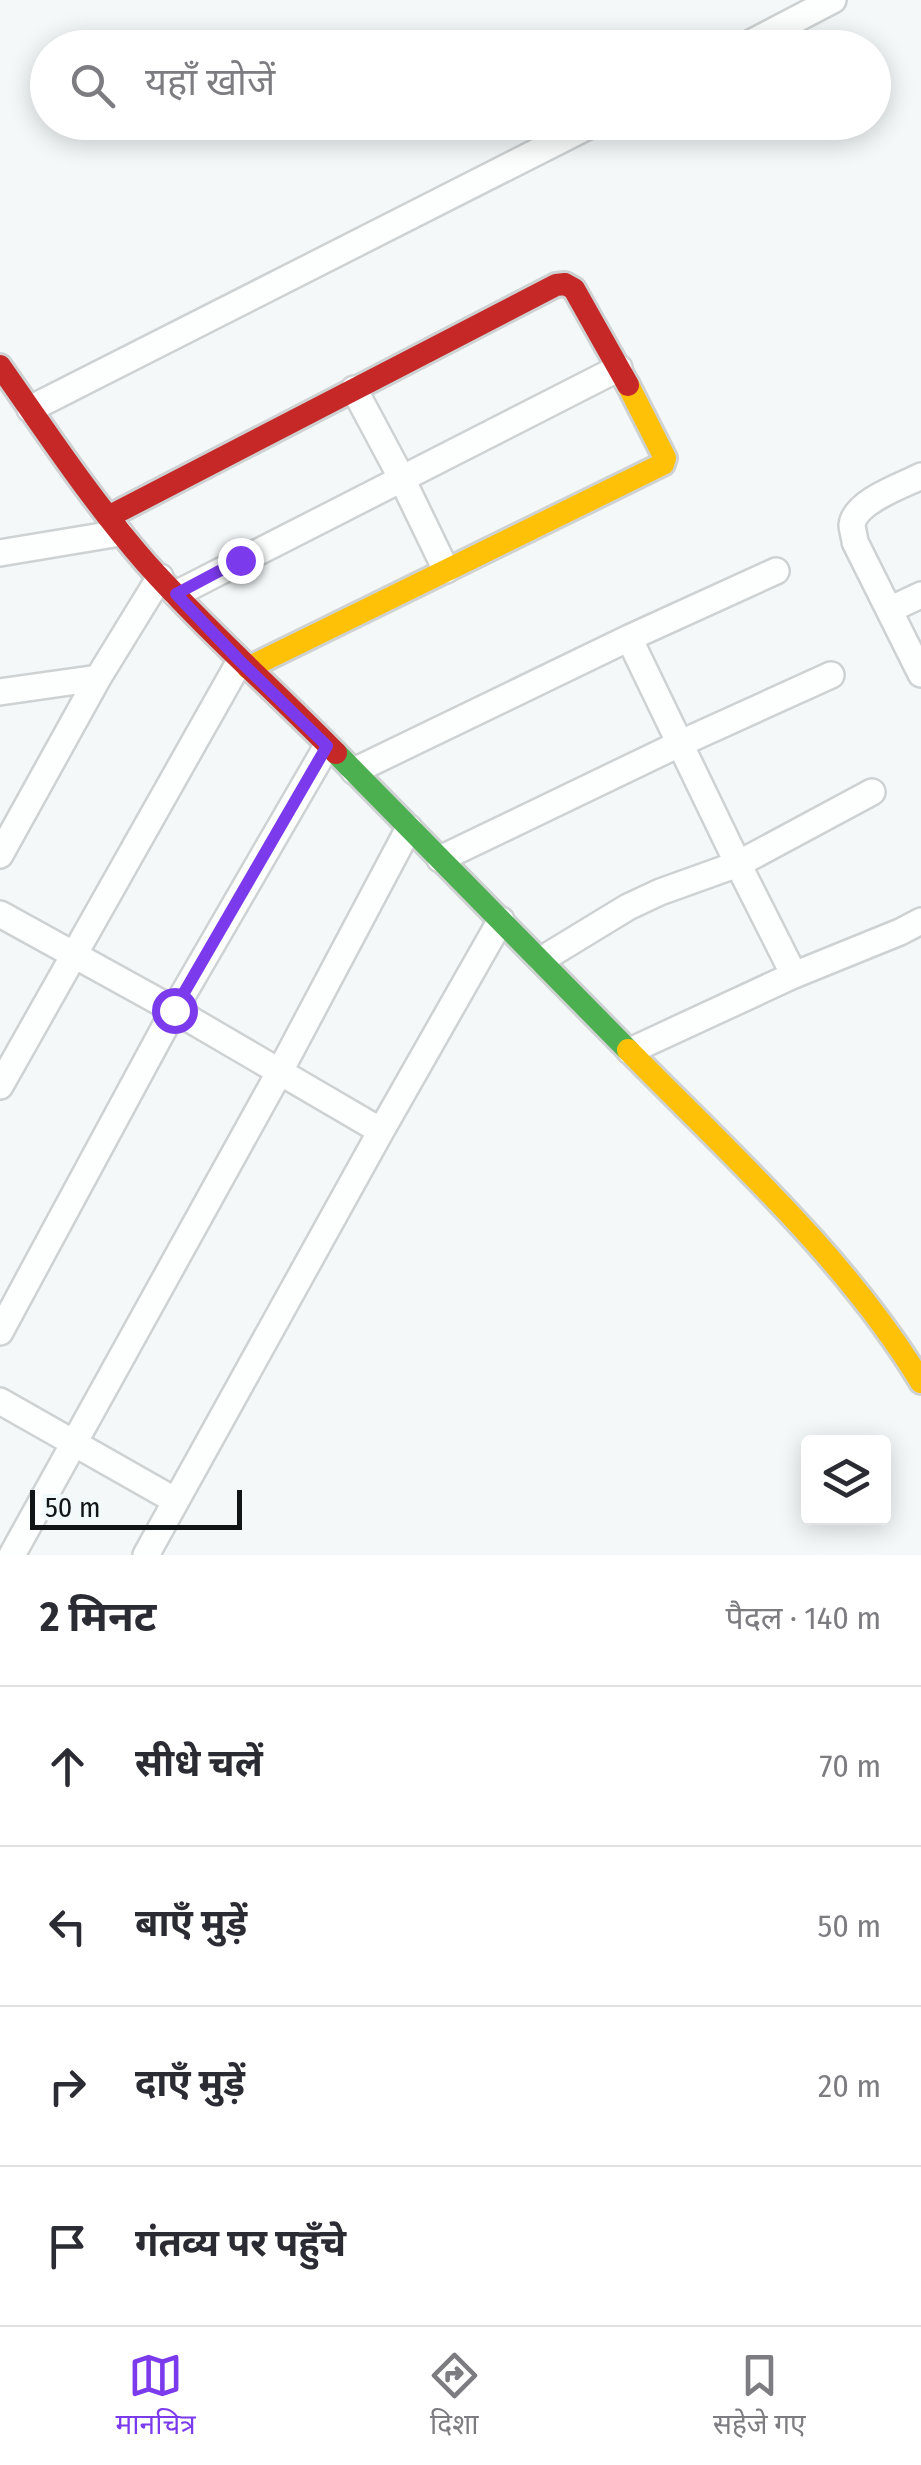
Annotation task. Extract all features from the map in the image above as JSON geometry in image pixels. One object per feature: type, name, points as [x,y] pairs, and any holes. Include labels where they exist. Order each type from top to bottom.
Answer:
[{"type":"street","points":[[776,30],[833,0]]},
{"type":"street","points":[[30,409],[561,140]]},
{"type":"street","points":[[0,553],[114,525],[354,389],[556,285],[574,288],[579,296],[664,458],[663,464],[244,665],[0,1086]]},
{"type":"street","points":[[0,366],[72,470],[168,586],[789,1215],[849,1281],[907,1357],[921,1382]]},
{"type":"street","points":[[0,854],[98,678],[168,586],[401,477],[619,368]]},
{"type":"street","points":[[354,389],[446,570]]},
{"type":"street","points":[[921,476],[868,502],[852,526],[856,542],[921,674]]},
{"type":"street","points":[[354,771],[776,571]]},
{"type":"street","points":[[889,610],[921,595]]},
{"type":"street","points":[[629,638],[794,974]]},
{"type":"street","points":[[440,859],[831,676]]},
{"type":"street","points":[[0,692],[98,678]]},
{"type":"street","points":[[0,1332],[174,1010],[327,746]]},
{"type":"street","points":[[541,960],[628,907],[738,864],[872,792]]},
{"type":"street","points":[[0,810],[27,806]]},
{"type":"street","points":[[12,1555],[279,1073],[409,828]]},
{"type":"street","points":[[0,914],[380,1131]]},
{"type":"street","points":[[146,1555],[501,920]]},
{"type":"street","points":[[630,1052],[794,974],[921,921]]},
{"type":"street","points":[[0,1402],[176,1501]]},
{"type":"traffic: fast","points":[[336,753],[628,1050]]},
{"type":"traffic: slow","points":[[248,668],[663,464],[665,458],[628,385]]},
{"type":"traffic: slow","points":[[628,1050],[822,1250],[858,1292],[921,1382]]},
{"type":"traffic: jam","points":[[108,517],[556,285],[574,289],[628,385]]},
{"type":"traffic: jam","points":[[0,366],[88,491],[146,563],[336,753]]},
{"type":"route","points":[[174,1010],[327,746],[176,594],[240,560]]}]
